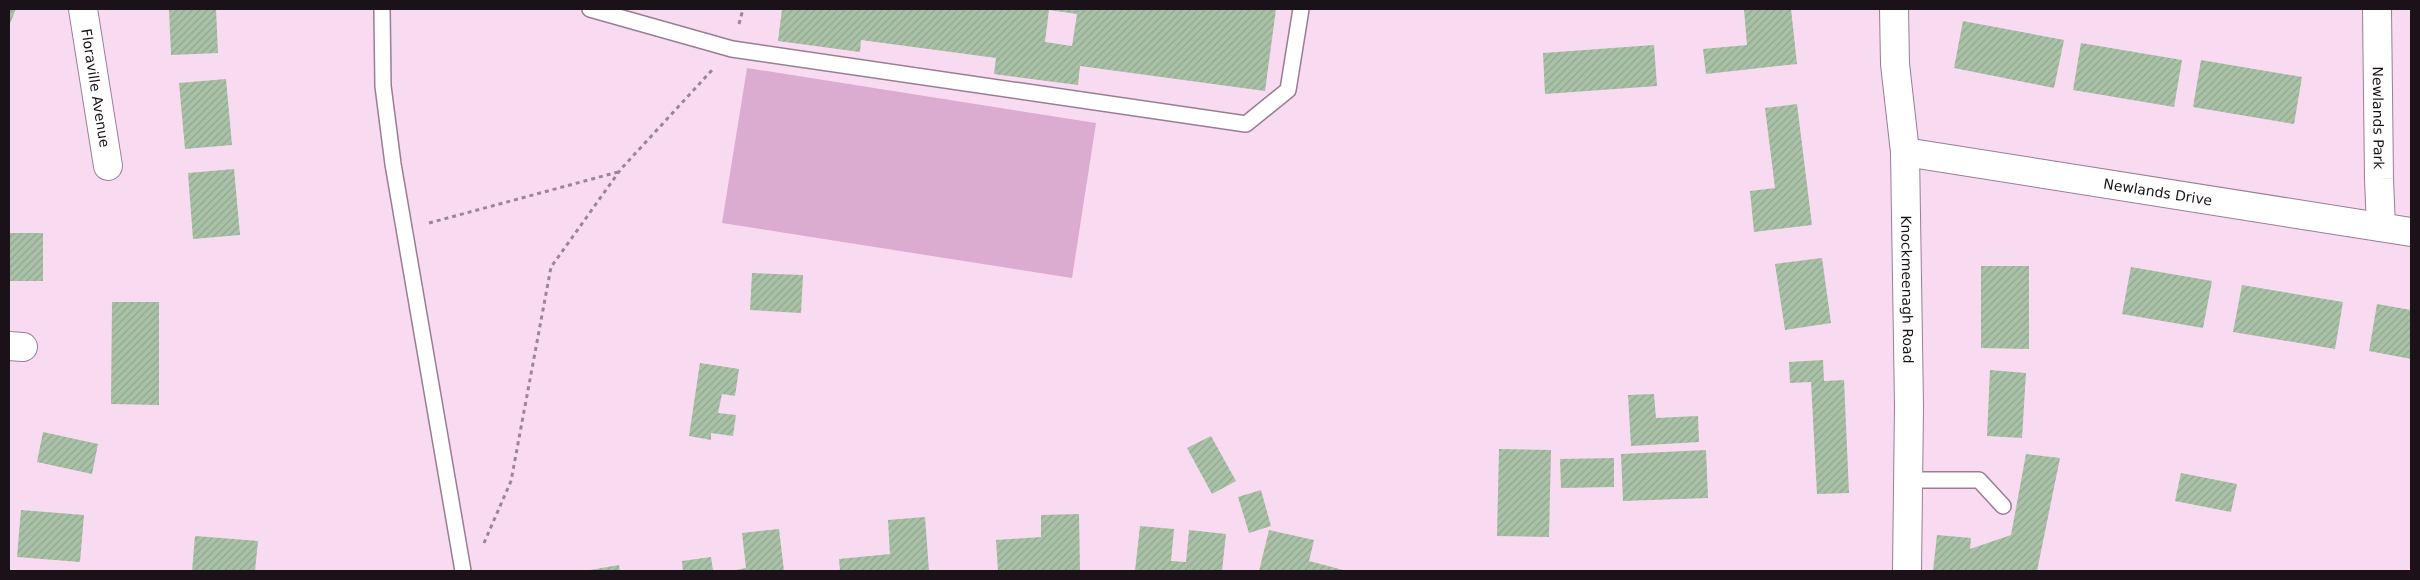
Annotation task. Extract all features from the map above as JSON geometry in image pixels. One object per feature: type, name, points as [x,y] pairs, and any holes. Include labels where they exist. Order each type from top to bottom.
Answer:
[{"type":"street","name":"Floraville Avenue","points":[[83,9],[108,166]]},
{"type":"street","name":"Knockmeenagh Road","points":[[1894,9],[1895,64],[1905,152],[1909,406],[1907,571]]},
{"type":"street","name":"Newlands Park","points":[[2377,9],[2378,179],[2381,227]]},
{"type":"street","name":"Newlands Drive","points":[[1905,152],[2411,232]]},
{"type":"lane","points":[[382,9],[384,86],[393,164],[463,571]]},
{"type":"lane","points":[[590,9],[732,48],[1246,124],[1288,90],[1301,9]]},
{"type":"lane","points":[[1908,480],[1979,480],[2003,506]]},
{"type":"path","points":[[484,544],[511,481],[551,267],[619,172],[732,48]]},
{"type":"path","points":[[404,229],[619,172]]},
{"type":"shaded area","points":[[747,68],[1096,123],[1072,278],[722,223]]},
{"type":"building","points":[[9,9],[16,9],[9,26]]},
{"type":"building","points":[[169,9],[216,9],[218,53],[171,55]]},
{"type":"building","points":[[782,9],[1276,9],[1265,91],[1080,66],[1078,85],[994,74],[996,58],[861,40],[860,52],[778,41]],"holes":[[[1049,10],[1077,14],[1072,46],[1045,42]]]},
{"type":"building","points":[[1744,9],[1791,9],[1797,64],[1706,74],[1703,49],[1747,45]]},
{"type":"building","points":[[1963,21],[2064,40],[2054,88],[1954,68]]},
{"type":"building","points":[[2081,43],[2182,60],[2174,107],[2073,90]]},
{"type":"building","points":[[1654,45],[1657,86],[1545,94],[1543,53]]},
{"type":"building","points":[[2201,60],[2302,77],[2294,124],[2193,107]]},
{"type":"building","points":[[226,79],[232,145],[185,149],[179,83]]},
{"type":"building","points":[[1797,104],[1812,225],[1754,232],[1750,191],[1775,188],[1765,108]]},
{"type":"building","points":[[234,169],[240,235],[193,239],[188,173]]},
{"type":"building","points":[[9,233],[43,233],[43,281],[9,281]]},
{"type":"building","points":[[1822,258],[1831,323],[1785,330],[1775,264]]},
{"type":"building","points":[[1981,266],[2029,266],[2029,349],[1981,348]]},
{"type":"building","points":[[2131,267],[2212,281],[2203,328],[2122,314]]},
{"type":"building","points":[[752,273],[803,275],[801,313],[750,310]]},
{"type":"building","points":[[2242,285],[2343,302],[2335,349],[2233,332]]},
{"type":"building","points":[[112,302],[159,302],[159,405],[111,404]]},
{"type":"building","points":[[2377,304],[2411,310],[2411,359],[2369,351]]},
{"type":"building","points":[[1823,360],[1824,381],[1844,380],[1849,493],[1817,494],[1811,382],[1790,383],[1789,362]]},
{"type":"building","points":[[700,363],[739,369],[735,396],[722,394],[718,413],[736,415],[733,436],[711,433],[711,440],[689,436]]},
{"type":"building","points":[[1990,370],[2026,373],[2022,438],[1987,436]]},
{"type":"building","points":[[1654,394],[1656,418],[1698,416],[1699,442],[1631,446],[1628,395]]},
{"type":"building","points":[[43,432],[98,444],[92,474],[37,462]]},
{"type":"building","points":[[1211,436],[1236,481],[1212,494],[1187,448]]},
{"type":"building","points":[[1499,449],[1551,450],[1549,537],[1497,536]]},
{"type":"building","points":[[1706,450],[1708,498],[1623,501],[1621,454]]},
{"type":"building","points":[[2026,454],[2060,458],[2037,571],[1933,571],[1937,535],[1971,538],[1970,549],[2011,535]]},
{"type":"building","points":[[1614,458],[1614,487],[1561,488],[1560,459]]},
{"type":"building","points":[[2181,473],[2237,484],[2231,512],[2175,501]]},
{"type":"building","points":[[1261,490],[1271,526],[1249,533],[1238,497]]},
{"type":"building","points":[[21,510],[84,515],[80,562],[17,557]]},
{"type":"building","points":[[1079,514],[1080,571],[998,571],[996,540],[1041,537],[1041,515]]},
{"type":"building","points":[[925,517],[929,571],[840,571],[839,559],[890,554],[888,520]]},
{"type":"building","points":[[1140,526],[1174,529],[1171,561],[1186,562],[1189,530],[1226,534],[1222,571],[1135,571]]},
{"type":"building","points":[[779,529],[784,571],[730,571],[746,568],[742,533]]},
{"type":"building","points":[[1269,530],[1314,540],[1309,561],[1347,571],[1259,571]]},
{"type":"building","points":[[195,536],[258,541],[255,571],[192,571]]},
{"type":"building","points":[[711,557],[713,571],[683,571],[682,561]]},
{"type":"building","points":[[619,565],[620,571],[590,571],[590,570]]}]
